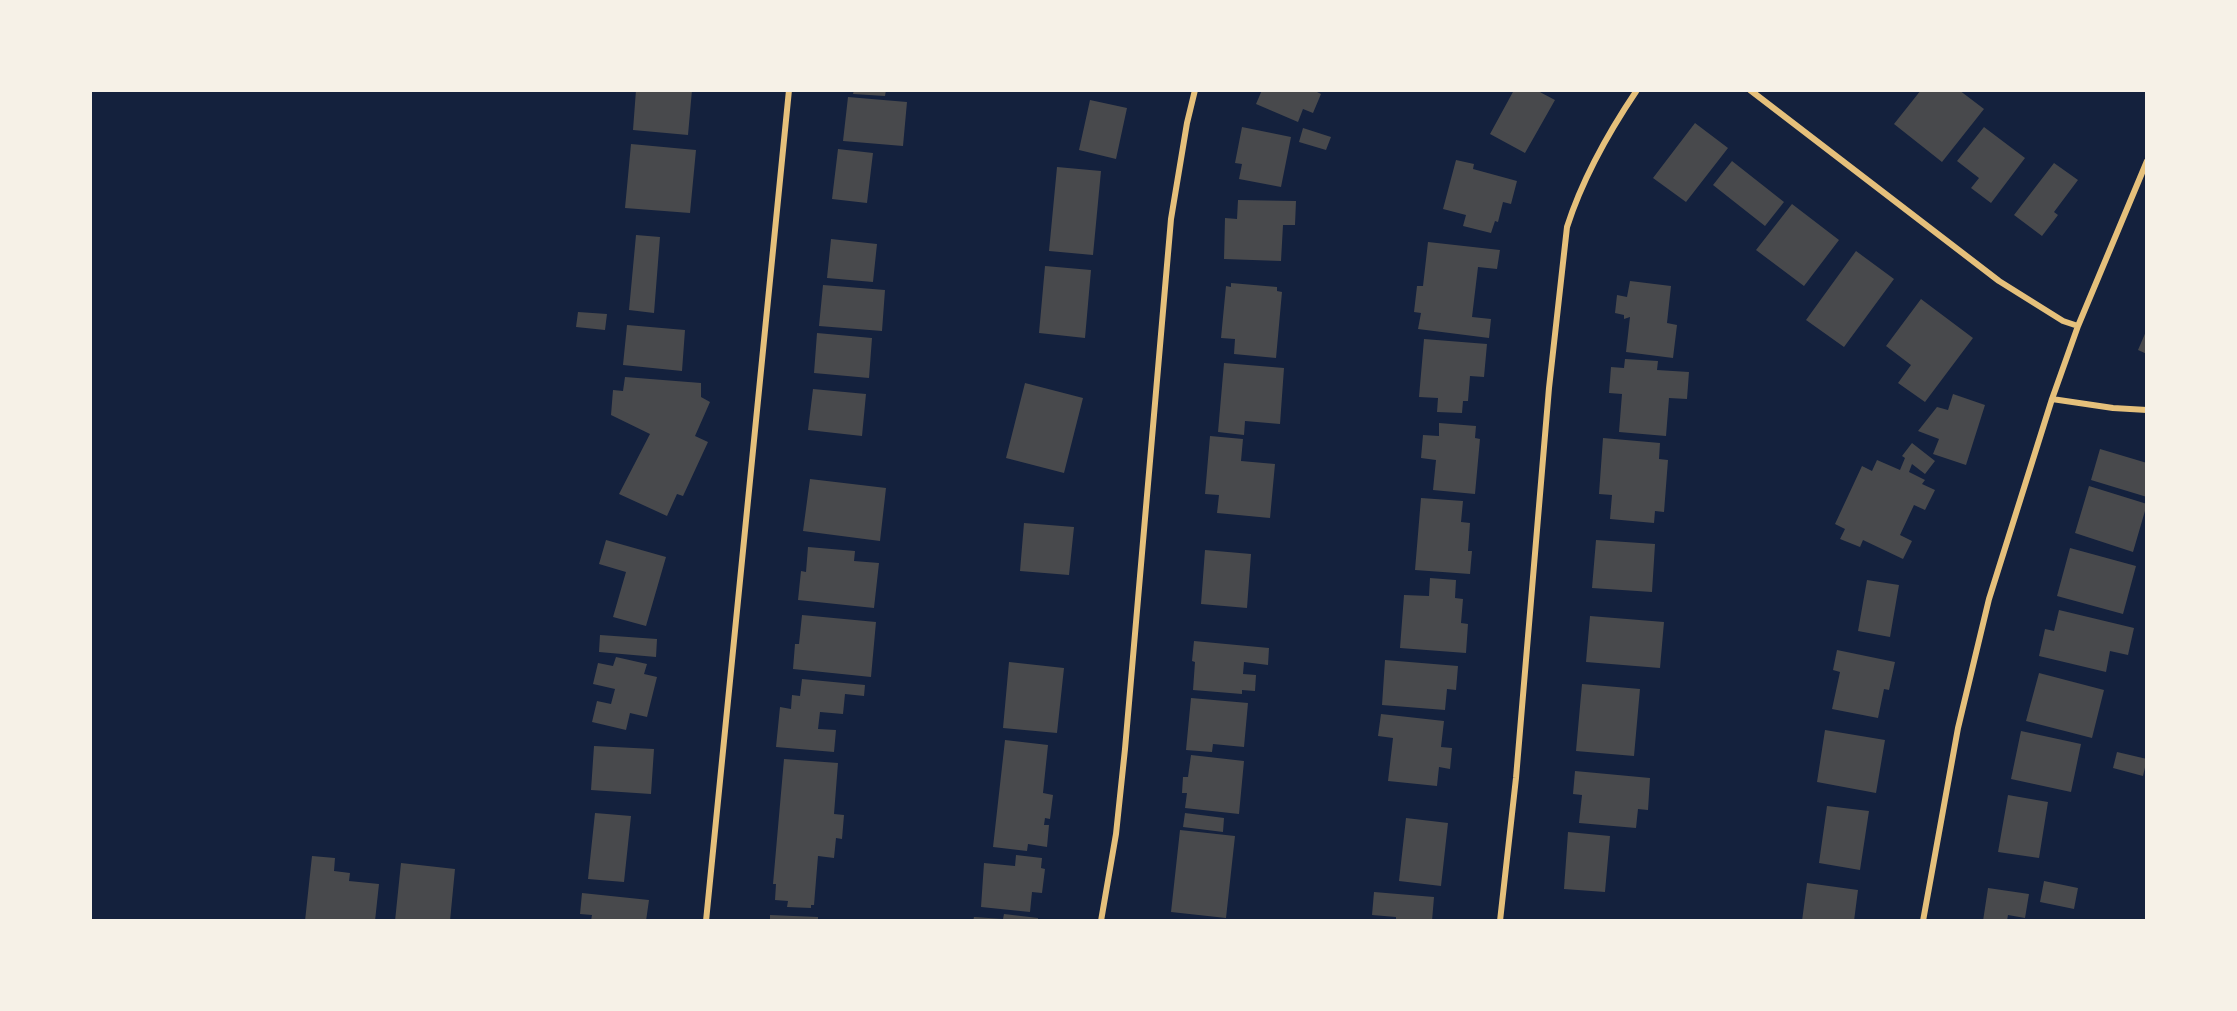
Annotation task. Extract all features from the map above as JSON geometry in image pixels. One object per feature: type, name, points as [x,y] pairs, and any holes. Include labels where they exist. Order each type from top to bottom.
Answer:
[{"type":"street","points":[[705,921],[789,90]]},
{"type":"street","points":[[1101,921],[1116,834],[1125,749],[1171,219],[1187,123],[1195,90]]},
{"type":"street","points":[[1500,921],[1516,778],[1549,388],[1567,227],[1577,197],[1597,152],[1637,90]]},
{"type":"street","points":[[1750,90],[1999,281],[2063,321],[2078,326]]},
{"type":"street","points":[[1923,921],[1958,728],[1989,599],[2052,399],[2078,326],[2147,161]]},
{"type":"street","points":[[2052,399],[2113,408],[2147,410]]},
{"type":"building","points":[[636,90],[692,90],[688,135],[633,130]]},
{"type":"building","points":[[854,90],[886,90],[885,96],[853,94]]},
{"type":"building","points":[[1262,90],[1313,90],[1321,94],[1313,113],[1303,109],[1298,122],[1256,104]]},
{"type":"building","points":[[1514,90],[1536,90],[1555,100],[1525,153],[1490,134]]},
{"type":"building","points":[[1921,90],[1959,90],[1984,109],[1942,162],[1894,124]]},
{"type":"building","points":[[848,97],[907,102],[903,146],[843,141]]},
{"type":"building","points":[[1090,100],[1127,108],[1116,159],[1079,150]]},
{"type":"building","points":[[1695,123],[1728,148],[1686,202],[1653,178]]},
{"type":"building","points":[[1242,127],[1291,137],[1281,187],[1239,179],[1242,164],[1235,163]]},
{"type":"building","points":[[1984,127],[2025,158],[1991,203],[1971,188],[1979,178],[1957,161]]},
{"type":"building","points":[[1303,128],[1331,137],[1326,150],[1299,142]]},
{"type":"building","points":[[631,144],[696,150],[690,213],[625,208]]},
{"type":"building","points":[[838,149],[873,153],[867,203],[832,199]]},
{"type":"building","points":[[1456,160],[1474,164],[1473,169],[1517,181],[1511,204],[1503,202],[1498,222],[1495,221],[1491,233],[1463,226],[1466,215],[1443,209]]},
{"type":"building","points":[[1732,161],[1784,202],[1765,226],[1713,185]]},
{"type":"building","points":[[2054,163],[2078,180],[2054,212],[2058,215],[2042,236],[2014,215]]},
{"type":"building","points":[[1057,167],[1101,171],[1093,255],[1049,251]]},
{"type":"building","points":[[1238,200],[1296,201],[1295,225],[1283,225],[1281,261],[1224,259],[1225,218],[1237,219]]},
{"type":"building","points":[[1792,204],[1839,240],[1804,286],[1756,250]]},
{"type":"building","points":[[636,235],[660,237],[654,313],[629,310]]},
{"type":"building","points":[[831,239],[877,244],[873,282],[827,278]]},
{"type":"building","points":[[1428,242],[1500,250],[1497,269],[1478,267],[1472,317],[1491,319],[1489,338],[1418,329],[1421,313],[1414,312],[1417,286],[1423,286]]},
{"type":"building","points":[[1856,251],[1894,279],[1844,347],[1806,320]]},
{"type":"building","points":[[1045,266],[1091,270],[1085,338],[1039,333]]},
{"type":"building","points":[[1630,281],[1671,286],[1667,323],[1677,325],[1673,358],[1626,352],[1630,317],[1624,319],[1624,315],[1615,313],[1617,295],[1627,297]]},
{"type":"building","points":[[1231,283],[1277,287],[1277,291],[1282,292],[1276,358],[1234,354],[1235,339],[1221,338],[1226,286],[1231,287]]},
{"type":"building","points":[[823,285],[885,290],[882,331],[819,326]]},
{"type":"building","points":[[1921,299],[1973,338],[1925,402],[1898,383],[1911,365],[1886,346]]},
{"type":"building","points":[[578,312],[607,314],[605,330],[576,327]]},
{"type":"building","points":[[627,325],[685,330],[682,371],[623,365]]},
{"type":"building","points":[[2147,329],[2147,354],[2138,350]]},
{"type":"building","points":[[817,333],[872,338],[869,378],[814,373]]},
{"type":"building","points":[[1424,339],[1487,344],[1484,377],[1470,376],[1468,401],[1463,401],[1462,413],[1437,412],[1438,398],[1419,397]]},
{"type":"building","points":[[1625,359],[1658,361],[1657,370],[1689,372],[1687,399],[1669,398],[1666,436],[1619,432],[1622,394],[1609,393],[1611,367],[1624,368]]},
{"type":"building","points":[[1224,363],[1284,368],[1280,424],[1245,421],[1244,435],[1218,432]]},
{"type":"building","points":[[625,377],[701,383],[701,397],[710,402],[695,436],[708,442],[683,496],[677,494],[667,516],[619,494],[650,434],[611,415],[613,390],[623,391]]},
{"type":"building","points":[[1025,383],[1083,398],[1064,473],[1006,458]]},
{"type":"building","points":[[813,389],[866,394],[862,436],[808,430]]},
{"type":"building","points":[[1953,394],[1985,405],[1966,465],[1933,454],[1939,439],[1918,431],[1937,407],[1948,410]]},
{"type":"building","points":[[1439,423],[1476,426],[1475,438],[1480,439],[1475,494],[1433,490],[1436,460],[1421,458],[1423,435],[1439,436]]},
{"type":"building","points":[[1210,436],[1243,439],[1241,461],[1275,464],[1270,518],[1217,513],[1219,495],[1205,494]]},
{"type":"building","points":[[1603,438],[1660,443],[1659,459],[1668,460],[1664,512],[1655,511],[1654,523],[1610,519],[1612,495],[1599,494]]},
{"type":"building","points":[[1912,443],[1935,461],[1925,474],[1912,464],[1909,472],[1925,480],[1922,484],[1935,490],[1925,510],[1914,505],[1900,535],[1912,541],[1903,559],[1863,540],[1860,547],[1840,539],[1845,529],[1835,524],[1862,466],[1872,471],[1877,460],[1900,470],[1905,458],[1902,456]]},
{"type":"building","points":[[2100,449],[2147,463],[2147,497],[2091,480]]},
{"type":"building","points":[[810,479],[886,488],[880,541],[803,531]]},
{"type":"building","points":[[2089,486],[2147,504],[2133,552],[2075,533]]},
{"type":"building","points":[[1421,498],[1463,501],[1461,522],[1470,523],[1468,551],[1472,551],[1470,574],[1415,570]]},
{"type":"building","points":[[1024,523],[1074,527],[1069,575],[1020,571]]},
{"type":"building","points":[[606,540],[666,557],[646,626],[613,617],[626,572],[599,564]]},
{"type":"building","points":[[1596,540],[1655,544],[1652,592],[1592,588]]},
{"type":"building","points":[[808,547],[855,551],[854,561],[879,563],[874,608],[798,600],[801,571],[806,572]]},
{"type":"building","points":[[2070,548],[2136,566],[2123,614],[2057,596]]},
{"type":"building","points":[[1205,550],[1251,554],[1247,608],[1201,604]]},
{"type":"building","points":[[1430,578],[1456,580],[1455,598],[1463,599],[1461,623],[1468,624],[1466,653],[1400,648],[1404,595],[1429,596]]},
{"type":"building","points":[[1867,580],[1899,585],[1890,637],[1858,631]]},
{"type":"building","points":[[2059,610],[2134,628],[2128,655],[2110,651],[2106,672],[2039,656],[2045,629],[2054,631]]},
{"type":"building","points":[[802,615],[876,622],[871,677],[793,669],[795,644],[799,644]]},
{"type":"building","points":[[1590,616],[1664,622],[1660,668],[1586,662]]},
{"type":"building","points":[[600,635],[657,639],[656,657],[599,652]]},
{"type":"building","points":[[1194,641],[1269,648],[1268,665],[1244,662],[1243,674],[1256,675],[1255,691],[1242,690],[1242,694],[1193,690]]},
{"type":"building","points":[[1837,650],[1895,662],[1889,690],[1884,689],[1878,718],[1832,709],[1840,672],[1833,670]]},
{"type":"building","points":[[616,657],[647,664],[644,674],[657,677],[647,717],[630,713],[626,730],[592,722],[597,701],[611,704],[615,689],[593,684],[598,663],[613,666]]},
{"type":"building","points":[[1385,660],[1458,666],[1456,690],[1447,689],[1445,710],[1382,705]]},
{"type":"building","points":[[1009,662],[1064,668],[1057,733],[1003,728]]},
{"type":"building","points":[[2039,673],[2104,690],[2092,738],[2026,721]]},
{"type":"building","points":[[802,679],[865,685],[864,696],[845,694],[843,714],[820,712],[818,729],[836,730],[834,752],[776,747],[780,707],[791,709],[792,695],[800,696]]},
{"type":"building","points":[[1582,684],[1640,689],[1634,756],[1576,751]]},
{"type":"building","points":[[1191,698],[1248,703],[1244,747],[1213,744],[1212,752],[1186,750]]},
{"type":"building","points":[[1381,714],[1444,721],[1441,747],[1452,748],[1450,769],[1439,767],[1437,786],[1388,781],[1393,738],[1378,736]]},
{"type":"building","points":[[1825,730],[1885,740],[1876,793],[1817,782]]},
{"type":"building","points":[[2021,731],[2081,744],[2071,792],[2011,779]]},
{"type":"building","points":[[1005,740],[1048,745],[1043,793],[1053,795],[1050,819],[1045,818],[1044,825],[1049,825],[1047,847],[1028,844],[1027,851],[993,847]]},
{"type":"building","points":[[594,746],[654,749],[651,794],[591,790]]},
{"type":"building","points":[[2117,752],[2147,759],[2143,776],[2113,768]]},
{"type":"building","points":[[1191,755],[1244,761],[1239,814],[1185,808],[1187,793],[1182,793],[1183,777],[1188,777]]},
{"type":"building","points":[[784,759],[838,763],[834,814],[844,815],[842,839],[836,838],[834,858],[818,856],[814,905],[811,905],[811,908],[787,907],[788,901],[775,900],[776,884],[773,884]]},
{"type":"building","points":[[1575,771],[1650,778],[1648,810],[1638,809],[1636,828],[1579,823],[1582,795],[1573,794]]},
{"type":"building","points":[[2008,795],[2048,802],[2039,858],[1998,852]]},
{"type":"building","points":[[1827,806],[1869,811],[1860,870],[1819,863]]},
{"type":"building","points":[[595,813],[631,816],[624,882],[588,879]]},
{"type":"building","points":[[1185,813],[1224,818],[1223,832],[1183,827]]},
{"type":"building","points":[[1406,818],[1448,823],[1441,886],[1399,881]]},
{"type":"building","points":[[1180,830],[1235,836],[1226,918],[1171,912]]},
{"type":"building","points":[[1568,832],[1610,836],[1605,892],[1564,889]]},
{"type":"building","points":[[1016,855],[1042,858],[1041,868],[1045,869],[1042,893],[1032,892],[1030,912],[981,907],[984,863],[1015,866]]},
{"type":"building","points":[[312,856],[335,858],[334,871],[350,873],[349,881],[379,884],[375,921],[305,921]]},
{"type":"building","points":[[401,863],[455,869],[450,921],[395,921]]},
{"type":"building","points":[[2044,881],[2078,888],[2074,909],[2040,902]]},
{"type":"building","points":[[1807,883],[1858,890],[1854,921],[1802,921]]},
{"type":"building","points":[[1988,888],[2029,894],[2025,918],[2008,915],[2007,921],[1983,921]]},
{"type":"building","points":[[1374,892],[1434,897],[1432,921],[1396,921],[1396,917],[1372,915]]},
{"type":"building","points":[[582,893],[649,900],[646,921],[628,919],[627,921],[591,921],[592,915],[580,914]]},
{"type":"building","points":[[1004,914],[1038,918],[1038,921],[973,921],[974,917],[1003,919]]},
{"type":"building","points":[[770,915],[818,917],[818,921],[770,921]]}]
